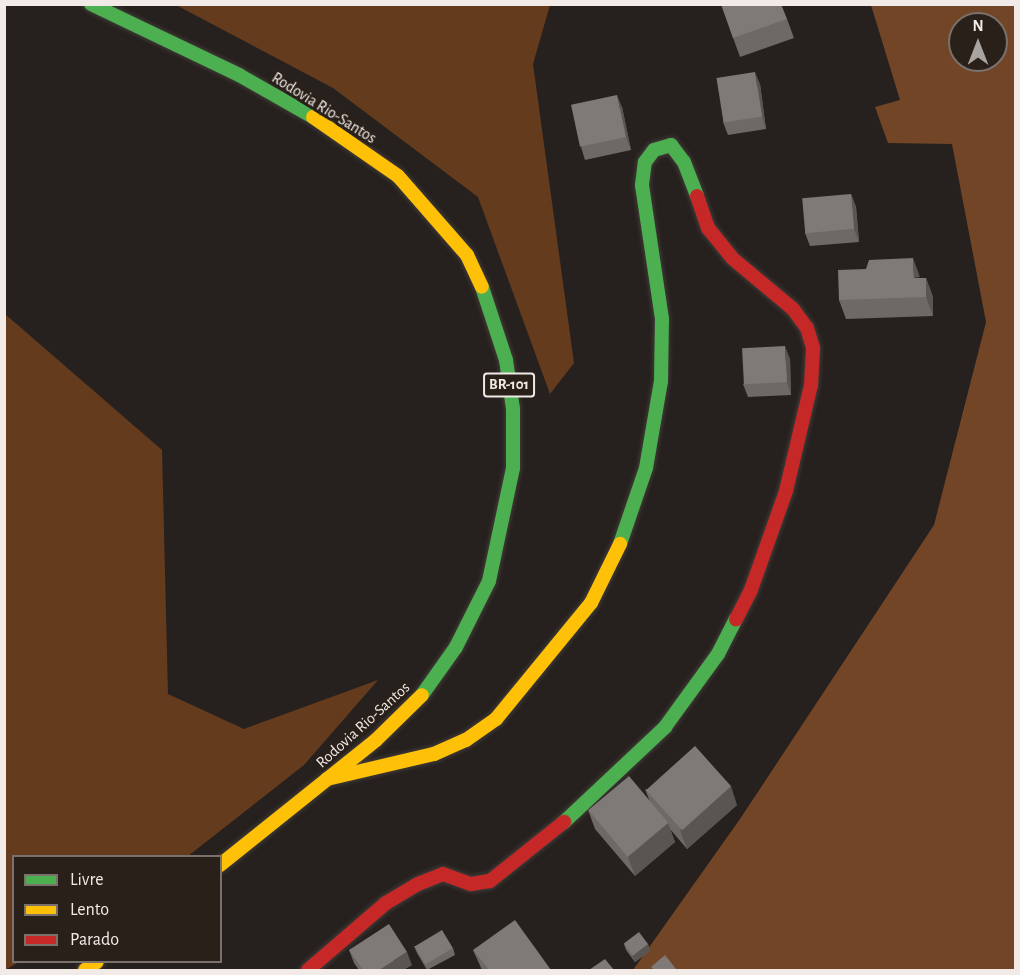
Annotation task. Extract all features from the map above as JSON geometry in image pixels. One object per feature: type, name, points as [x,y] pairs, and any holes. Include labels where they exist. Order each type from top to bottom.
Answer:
[{"type":"main road","name":"Rodovia Rio-Santos","points":[[91,4],[239,75],[338,132],[398,177],[435,214],[467,255],[491,307],[512,399],[513,468],[489,581],[456,647],[420,698],[327,779],[222,863]]},
{"type":"main road","points":[[308,970],[386,903],[443,874],[471,884],[490,881],[581,809],[665,727],[718,654],[751,590],[786,491],[811,385],[813,348],[807,328],[793,309],[732,258],[708,228],[684,162],[671,145],[654,150],[645,162],[642,185],[662,319],[661,381],[646,468],[620,545],[591,603],[496,719],[466,740],[434,754],[327,779]]},
{"type":"shaded area","points":[[176,5],[550,5],[533,64],[574,363],[550,394],[478,197],[333,88]]},
{"type":"shaded area","points":[[871,5],[1015,5],[1015,970],[633,970],[740,819],[934,525],[986,322],[952,144],[888,143],[875,107],[900,100]]},
{"type":"shaded area","points":[[5,314],[162,450],[168,694],[244,729],[378,680],[304,765],[189,855],[12,855],[12,963],[17,963],[5,970]]},
{"type":"building","points":[[721,4],[781,4],[787,19],[733,38]]},
{"type":"building","points":[[755,72],[762,116],[724,123],[716,78]]},
{"type":"building","points":[[617,95],[626,137],[580,147],[571,105]]},
{"type":"building","points":[[851,194],[854,229],[805,233],[802,198]]},
{"type":"building","points":[[913,258],[914,278],[926,278],[926,297],[839,300],[838,270],[866,269],[869,260]]},
{"type":"building","points":[[785,346],[787,382],[744,384],[742,348]]},
{"type":"building","points":[[695,746],[731,786],[682,830],[646,790]]},
{"type":"building","points":[[629,776],[668,823],[628,857],[588,810]]},
{"type":"building","points":[[515,920],[551,970],[489,970],[473,950]]},
{"type":"building","points":[[389,924],[407,952],[379,970],[363,970],[349,950]]},
{"type":"building","points":[[442,930],[453,948],[425,964],[415,946]]},
{"type":"building","points":[[639,932],[648,944],[633,955],[624,943]]},
{"type":"building","points":[[665,955],[676,969],[654,970],[651,967]]},
{"type":"building","points":[[605,959],[614,970],[589,970]]},
{"type":"traffic: fast","points":[[91,4],[239,75],[313,117]]},
{"type":"traffic: fast","points":[[620,544],[646,468],[661,381],[662,319],[642,185],[645,162],[654,150],[671,145],[684,162],[697,196]]},
{"type":"traffic: fast","points":[[422,695],[456,647],[489,581],[513,468],[513,409],[506,360],[482,287]]},
{"type":"traffic: fast","points":[[564,822],[665,727],[718,654],[736,619]]},
{"type":"traffic: slow","points":[[313,117],[398,176],[467,255],[482,287]]},
{"type":"traffic: slow","points":[[327,779],[434,754],[466,740],[496,719],[591,603],[620,544]]},
{"type":"traffic: slow","points":[[222,863],[376,740],[422,695]]},
{"type":"traffic: slow","points":[[85,970],[96,963]]},
{"type":"traffic: jam","points":[[697,196],[708,228],[732,258],[793,309],[807,328],[813,348],[811,385],[786,491],[751,590],[736,619]]},
{"type":"traffic: jam","points":[[308,970],[386,903],[418,884],[443,874],[471,884],[490,881],[564,822]]}]
